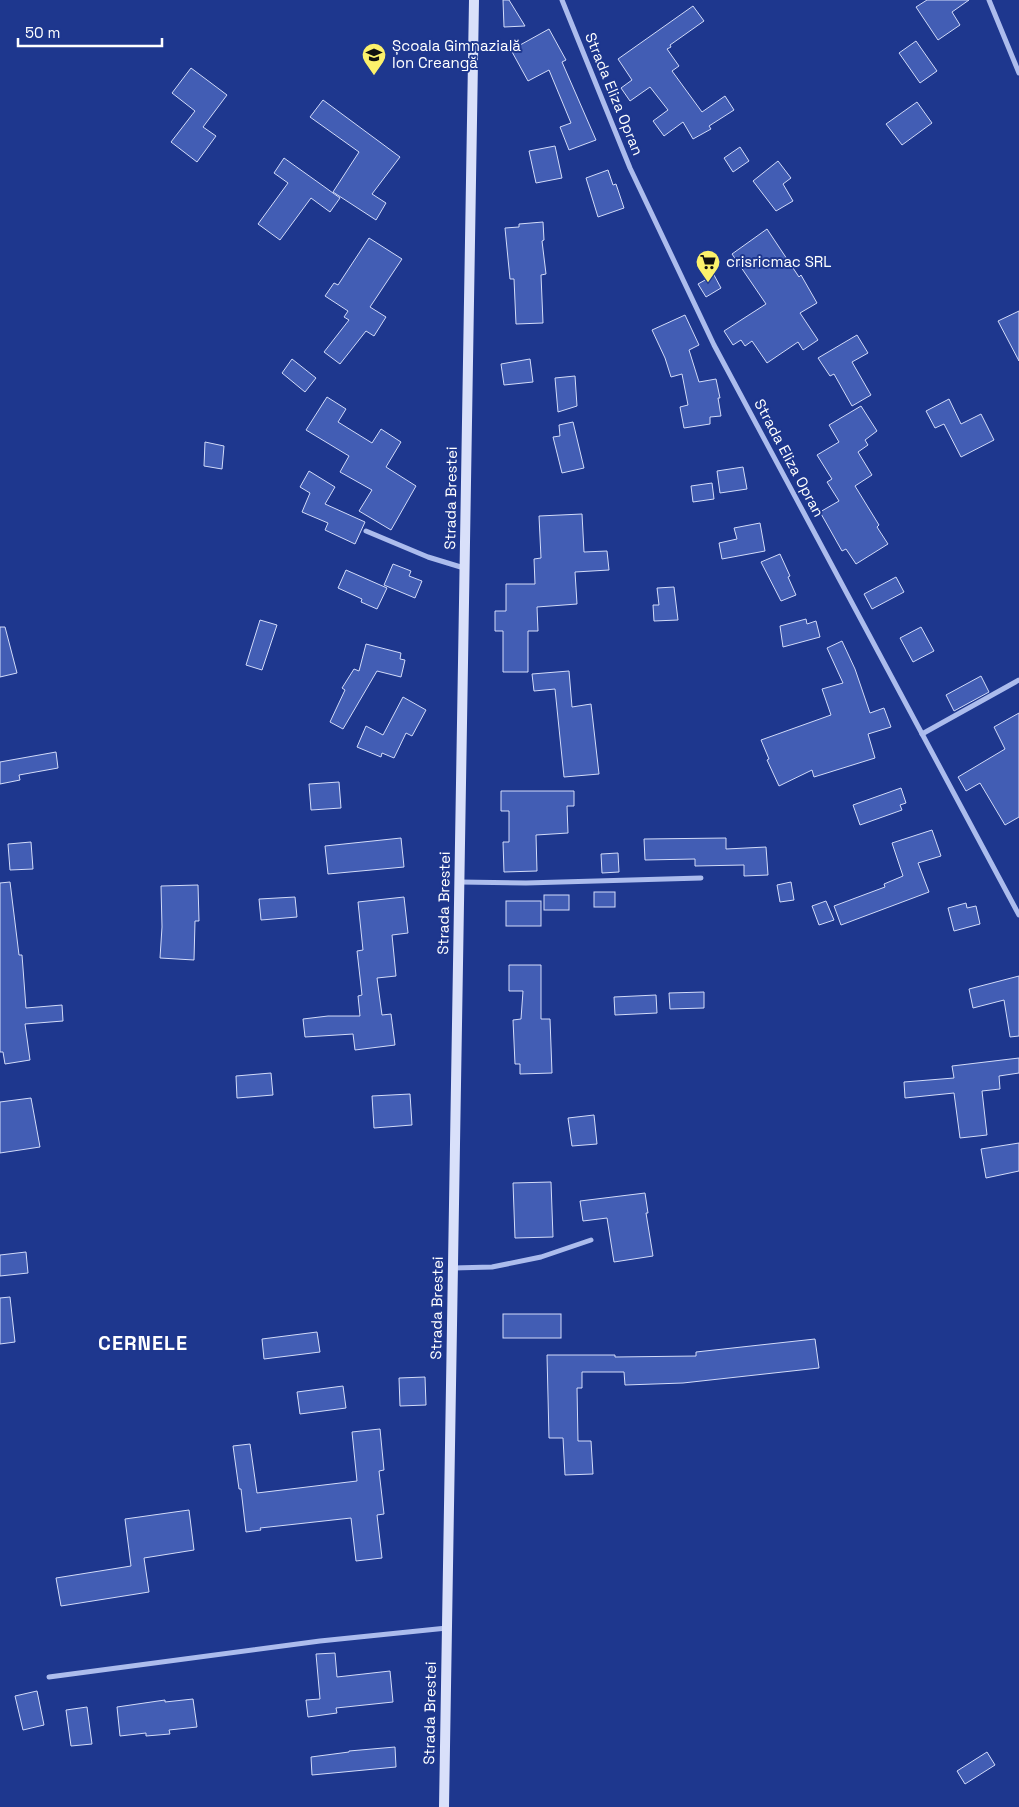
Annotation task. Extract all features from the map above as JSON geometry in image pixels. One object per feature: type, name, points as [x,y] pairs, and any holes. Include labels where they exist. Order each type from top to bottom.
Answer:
[{"type":"main road","name":"Strada Brestei","points":[[444,1807],[474,0]]},
{"type":"street","name":"Strada Eliza Opran","points":[[562,0],[630,168],[714,345],[1019,915]]},
{"type":"street","points":[[989,0],[1019,73]]},
{"type":"street","points":[[366,531],[428,557],[465,568]]},
{"type":"street","points":[[922,734],[1019,680]]},
{"type":"street","points":[[460,882],[526,883],[701,878]]},
{"type":"street","points":[[453,1268],[492,1267],[541,1257],[591,1240]]},
{"type":"street","points":[[49,1678],[320,1641],[447,1628]]},
{"type":"building","points":[[503,0],[509,0],[525,26],[504,27]]},
{"type":"building","points":[[927,0],[969,0],[952,12],[960,25],[938,40],[916,7]]},
{"type":"building","points":[[693,6],[704,21],[667,49],[679,66],[672,71],[702,112],[725,96],[734,110],[709,126],[711,129],[693,139],[683,122],[664,136],[653,121],[668,110],[650,87],[630,101],[621,88],[632,80],[618,59]]},
{"type":"building","points":[[549,29],[566,60],[562,62],[596,140],[569,150],[560,127],[571,123],[549,70],[528,81],[511,50]]},
{"type":"building","points":[[916,41],[937,71],[920,83],[899,53]]},
{"type":"building","points":[[191,68],[227,95],[203,127],[216,136],[197,162],[171,142],[195,111],[172,93]]},
{"type":"building","points":[[323,100],[400,157],[372,194],[386,203],[376,220],[333,192],[359,152],[310,117]]},
{"type":"building","points":[[917,102],[932,123],[902,145],[886,124]]},
{"type":"building","points":[[555,146],[562,178],[536,183],[529,151]]},
{"type":"building","points":[[740,147],[749,161],[733,172],[724,158]]},
{"type":"building","points":[[284,158],[340,198],[330,212],[311,198],[280,240],[258,224],[288,183],[274,173]]},
{"type":"building","points":[[778,161],[791,178],[783,184],[793,201],[776,211],[753,181]]},
{"type":"building","points":[[608,170],[613,185],[616,184],[624,208],[598,217],[586,178]]},
{"type":"building","points":[[543,222],[544,240],[542,241],[546,274],[541,275],[543,323],[516,324],[514,279],[510,279],[505,228],[519,227],[519,224]]},
{"type":"building","points":[[767,229],[799,277],[801,275],[817,303],[800,313],[818,340],[803,350],[798,342],[767,363],[752,341],[745,346],[741,340],[733,345],[724,331],[766,304],[732,254]]},
{"type":"building","points":[[369,238],[402,259],[370,307],[386,317],[374,336],[366,331],[340,364],[324,352],[349,320],[344,317],[348,311],[325,296],[334,283],[338,285]]},
{"type":"building","points":[[714,275],[721,288],[706,297],[698,284]]},
{"type":"building","points":[[1019,311],[1019,361],[998,321]]},
{"type":"building","points":[[685,315],[699,345],[689,350],[699,382],[716,379],[721,416],[710,417],[710,424],[684,428],[680,407],[688,405],[682,374],[671,377],[665,358],[652,330]]},
{"type":"building","points":[[857,335],[868,353],[852,362],[871,395],[852,406],[834,374],[830,376],[818,358]]},
{"type":"building","points":[[292,359],[316,378],[305,392],[282,373]]},
{"type":"building","points":[[530,359],[533,382],[504,385],[501,364]]},
{"type":"building","points":[[575,376],[577,406],[558,412],[555,378]]},
{"type":"building","points":[[327,397],[346,409],[338,422],[372,443],[381,429],[401,442],[386,467],[416,486],[391,530],[359,511],[372,490],[340,472],[349,456],[306,430]]},
{"type":"building","points":[[949,399],[961,424],[981,414],[994,440],[961,457],[944,424],[935,428],[926,411]]},
{"type":"building","points":[[861,406],[877,431],[865,440],[868,445],[858,452],[872,475],[855,486],[879,525],[877,527],[888,544],[856,564],[846,549],[842,551],[820,512],[839,501],[827,482],[832,479],[817,455],[839,442],[829,425]]},
{"type":"building","points":[[573,422],[584,468],[562,473],[553,437],[560,436],[559,425]]},
{"type":"building","points":[[205,442],[224,446],[222,469],[204,466]]},
{"type":"building","points":[[743,467],[747,489],[720,493],[717,471]]},
{"type":"building","points":[[309,471],[335,487],[325,504],[365,522],[355,544],[325,530],[328,523],[302,512],[310,493],[300,487]]},
{"type":"building","points":[[712,483],[714,499],[693,502],[691,486]]},
{"type":"building","points":[[582,514],[584,552],[607,551],[609,570],[575,572],[577,604],[537,607],[538,631],[528,631],[528,672],[503,672],[503,631],[495,631],[495,611],[506,611],[506,584],[535,584],[534,559],[541,558],[539,516]]},
{"type":"building","points":[[760,523],[765,551],[722,559],[719,543],[737,539],[734,528]]},
{"type":"building","points":[[780,554],[796,595],[781,601],[761,562]]},
{"type":"building","points":[[393,564],[411,571],[409,576],[422,581],[415,598],[384,585]]},
{"type":"building","points":[[346,570],[387,588],[377,609],[361,602],[362,599],[338,588]]},
{"type":"building","points":[[896,577],[904,592],[872,609],[864,594]]},
{"type":"building","points":[[674,587],[678,620],[654,621],[653,605],[659,605],[657,588]]},
{"type":"building","points":[[806,619],[807,624],[816,621],[820,637],[783,647],[780,626]]},
{"type":"building","points":[[260,620],[277,625],[262,670],[246,665]]},
{"type":"building","points":[[0,627],[5,627],[17,673],[0,677]]},
{"type":"building","points":[[921,627],[934,651],[913,662],[900,638]]},
{"type":"building","points":[[842,641],[855,669],[870,713],[884,708],[891,727],[868,734],[875,758],[814,777],[812,770],[779,786],[767,760],[769,759],[761,740],[831,715],[822,689],[843,683],[827,648]]},
{"type":"building","points":[[366,644],[401,653],[400,659],[405,660],[401,677],[377,671],[343,729],[330,722],[345,690],[342,688],[354,669],[359,671]]},
{"type":"building","points":[[569,671],[572,707],[591,704],[599,774],[564,777],[555,689],[534,691],[532,674]]},
{"type":"building","points":[[981,676],[989,692],[954,711],[946,695]]},
{"type":"building","points":[[403,697],[426,710],[412,736],[406,733],[394,758],[382,753],[381,757],[357,747],[366,726],[383,735]]},
{"type":"building","points":[[1019,713],[1019,817],[1005,825],[980,783],[966,791],[958,777],[1005,749],[994,727]]},
{"type":"building","points":[[56,752],[58,768],[19,775],[20,780],[0,784],[0,762]]},
{"type":"building","points":[[339,782],[341,808],[311,810],[309,784]]},
{"type":"building","points":[[901,788],[906,803],[900,805],[902,810],[860,825],[853,805]]},
{"type":"building","points":[[501,791],[574,791],[574,806],[567,806],[568,833],[536,835],[537,871],[504,872],[503,842],[509,842],[509,811],[501,811]]},
{"type":"building","points":[[932,830],[941,856],[918,863],[929,892],[841,925],[834,906],[885,887],[884,884],[903,876],[892,843]]},
{"type":"building","points":[[401,838],[404,867],[328,874],[325,846]]},
{"type":"building","points":[[726,838],[726,849],[766,847],[768,875],[744,876],[744,865],[695,866],[695,859],[645,860],[644,839]]},
{"type":"building","points":[[31,842],[33,869],[10,870],[8,844]]},
{"type":"building","points":[[618,853],[619,872],[602,873],[601,854]]},
{"type":"building","points":[[10,882],[19,955],[22,955],[26,1008],[62,1005],[63,1021],[25,1024],[30,1060],[5,1064],[3,1052],[0,1052],[0,883]]},
{"type":"building","points":[[791,882],[794,900],[780,902],[777,885]]},
{"type":"building","points":[[198,885],[199,921],[195,921],[194,960],[160,958],[162,927],[161,886]]},
{"type":"building","points":[[594,892],[615,892],[615,907],[594,907]]},
{"type":"building","points":[[544,895],[569,895],[569,910],[544,910]]},
{"type":"building","points":[[295,897],[297,917],[261,920],[259,899]]},
{"type":"building","points":[[404,897],[408,933],[392,935],[396,976],[377,978],[382,1015],[391,1014],[395,1045],[355,1050],[353,1034],[305,1037],[303,1019],[328,1016],[360,1016],[358,996],[362,995],[357,951],[363,950],[358,902]]},
{"type":"building","points":[[506,901],[541,901],[541,926],[506,926]]},
{"type":"building","points":[[826,901],[834,920],[819,925],[812,906]]},
{"type":"building","points":[[966,903],[967,908],[976,906],[980,924],[954,931],[948,908]]},
{"type":"building","points":[[509,965],[541,965],[541,1019],[550,1019],[552,1073],[520,1074],[520,1064],[515,1064],[513,1020],[521,1019],[523,991],[509,991]]},
{"type":"building","points":[[1019,976],[1019,1036],[1010,1037],[1004,1000],[973,1008],[969,989]]},
{"type":"building","points":[[704,992],[704,1008],[670,1009],[669,993]]},
{"type":"building","points":[[656,995],[657,1013],[615,1015],[614,997]]},
{"type":"building","points":[[1019,1058],[1019,1073],[999,1076],[1000,1089],[982,1091],[987,1135],[960,1138],[954,1093],[905,1098],[904,1082],[954,1078],[952,1066]]},
{"type":"building","points":[[271,1073],[273,1095],[237,1098],[236,1076]]},
{"type":"building","points":[[410,1094],[412,1125],[374,1128],[372,1096]]},
{"type":"building","points":[[31,1098],[40,1147],[0,1153],[0,1102]]},
{"type":"building","points":[[594,1115],[597,1144],[572,1146],[568,1118]]},
{"type":"building","points":[[1019,1143],[1019,1171],[986,1178],[981,1149]]},
{"type":"building","points":[[551,1182],[553,1237],[515,1238],[513,1183]]},
{"type":"building","points":[[645,1193],[648,1213],[646,1213],[653,1256],[614,1262],[607,1218],[583,1221],[580,1201]]},
{"type":"building","points":[[26,1252],[28,1273],[0,1276],[0,1255]]},
{"type":"building","points":[[10,1297],[15,1342],[0,1344],[0,1298]]},
{"type":"building","points":[[503,1314],[561,1314],[561,1338],[503,1338]]},
{"type":"building","points":[[317,1332],[320,1352],[264,1359],[262,1339]]},
{"type":"building","points":[[815,1339],[819,1368],[683,1383],[625,1385],[624,1372],[582,1372],[582,1388],[577,1388],[578,1441],[591,1441],[593,1474],[565,1475],[563,1438],[549,1438],[547,1355],[615,1355],[615,1357],[696,1356],[696,1352]]},
{"type":"building","points":[[425,1377],[426,1405],[400,1406],[399,1378]]},
{"type":"building","points":[[343,1386],[346,1408],[300,1414],[297,1392]]},
{"type":"building","points":[[380,1429],[384,1470],[379,1471],[384,1514],[377,1515],[382,1558],[356,1561],[351,1518],[260,1528],[261,1530],[246,1532],[233,1446],[250,1444],[257,1493],[357,1481],[352,1432]]},
{"type":"building","points":[[189,1510],[194,1550],[144,1558],[149,1592],[61,1606],[56,1578],[131,1566],[125,1519]]},
{"type":"building","points":[[335,1653],[337,1677],[390,1671],[393,1702],[336,1708],[337,1713],[308,1717],[306,1700],[320,1699],[316,1654]]},
{"type":"building","points":[[37,1691],[44,1725],[23,1730],[15,1696]]},
{"type":"building","points":[[193,1699],[197,1727],[169,1730],[170,1734],[146,1736],[146,1733],[120,1736],[117,1707],[165,1700],[165,1702]]},
{"type":"building","points":[[87,1707],[92,1744],[71,1746],[66,1710]]},
{"type":"building","points":[[395,1747],[396,1767],[312,1775],[311,1757]]},
{"type":"building","points":[[987,1752],[995,1765],[965,1784],[957,1771]]},
{"type":"place","name":"Școala Gimnazială Ion Creangă","points":[[374,76]]},
{"type":"place","name":"crisricmac SRL","points":[[708,283]]},
{"type":"district","name":"CERNELE","points":[[143,1343]]}]
